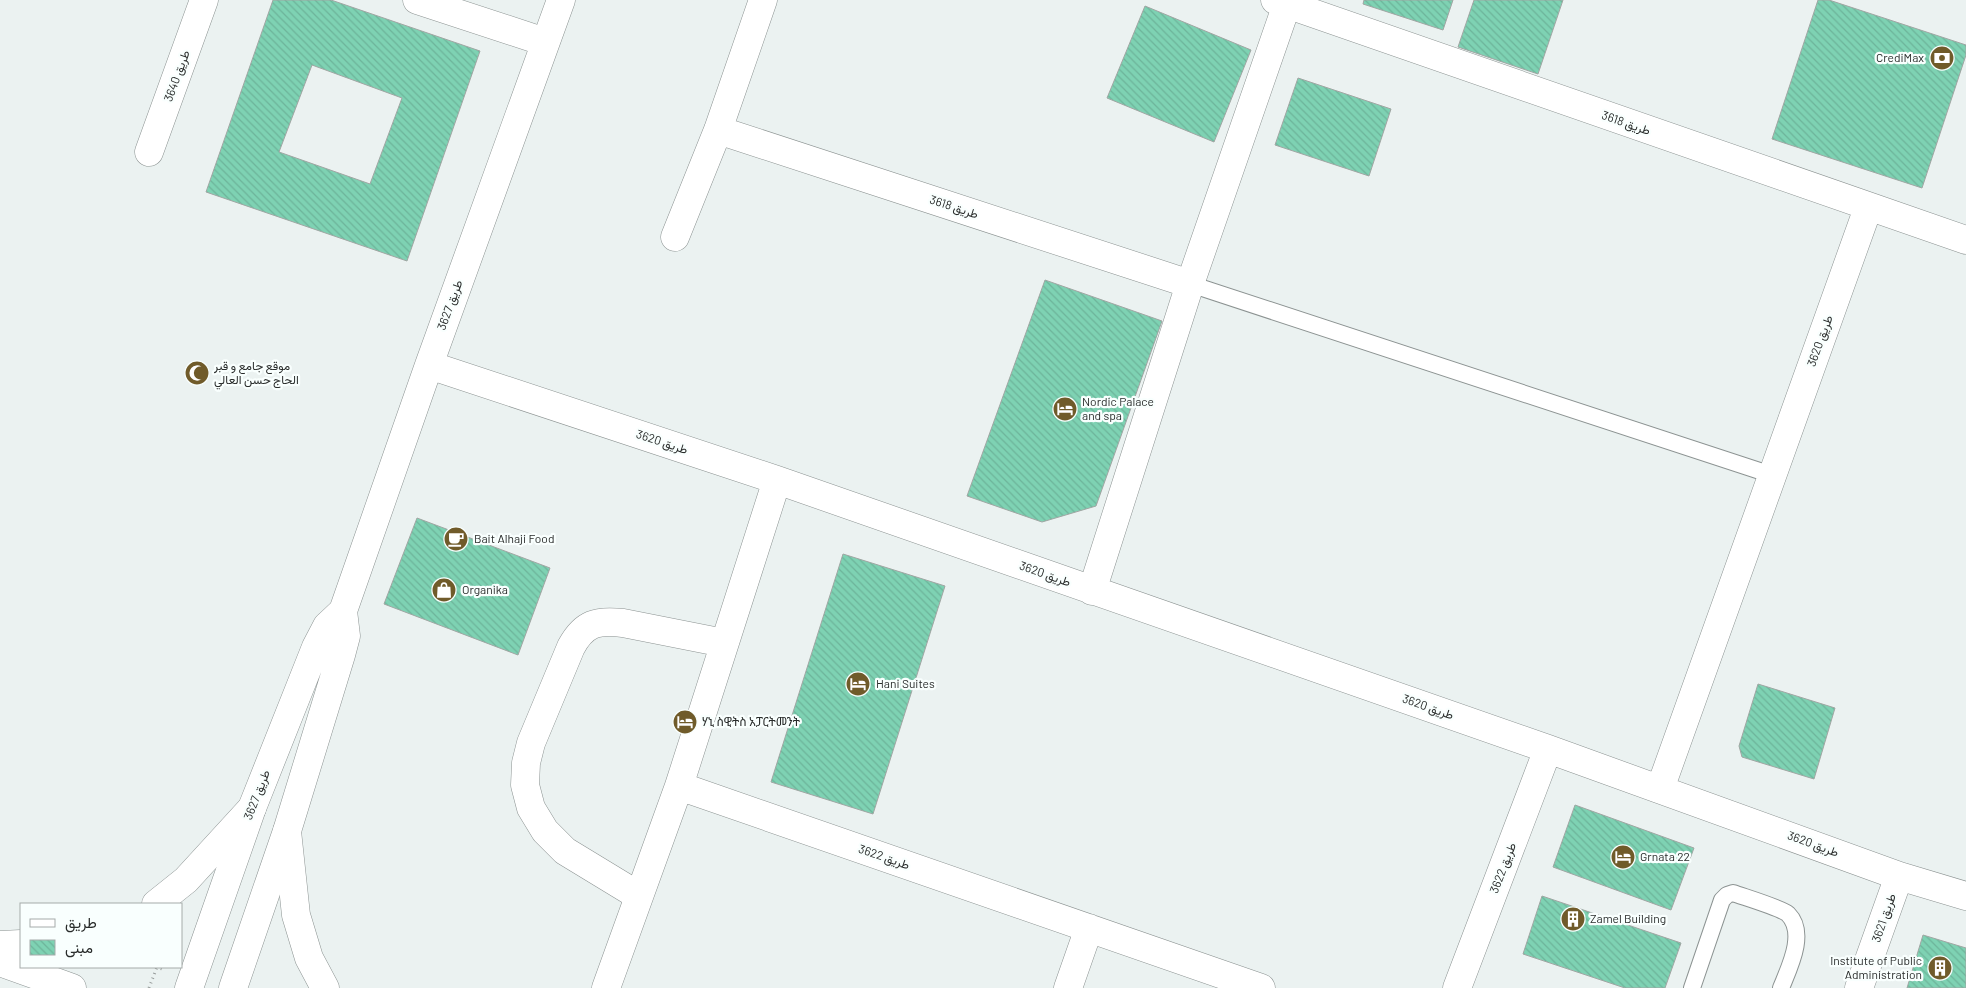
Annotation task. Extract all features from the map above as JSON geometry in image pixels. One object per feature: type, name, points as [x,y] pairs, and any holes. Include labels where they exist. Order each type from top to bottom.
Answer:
[{"type":"street","name":"طريق 3640","points":[[149,152],[204,0]]},
{"type":"street","points":[[418,0],[546,42]]},
{"type":"street","name":"طريق 3627","points":[[233,988],[287,831],[341,655],[346,636],[343,611],[428,365],[561,0]]},
{"type":"street","points":[[675,237],[718,130],[763,0]]},
{"type":"street","name":"طريق 3618","points":[[1092,591],[1281,2],[1868,208],[1966,240]]},
{"type":"street","name":"طريق 3618","points":[[718,130],[1190,284]]},
{"type":"street","name":"طريق 3620","points":[[1660,789],[1868,208]]},
{"type":"street","name":"طريق 3620","points":[[428,365],[777,480],[1548,749],[1899,876],[1966,896]]},
{"type":"street","points":[[606,988],[679,786],[777,480]]},
{"type":"street","name":"طريق 3627","points":[[189,988],[252,808],[316,647],[327,626],[343,611]]},
{"type":"street","points":[[639,896],[565,851],[546,831],[531,808],[525,785],[526,763],[531,744],[578,633],[591,625],[607,621],[623,623],[724,642]]},
{"type":"street","name":"طريق 3622","points":[[1457,988],[1548,749]]},
{"type":"street","name":"طريق 3622","points":[[679,786],[1089,928],[1245,985]]},
{"type":"street","points":[[157,903],[186,880],[252,808]]},
{"type":"street","points":[[287,831],[296,915],[309,958],[325,988]]},
{"type":"street","name":"طريق 3621","points":[[1859,988],[1899,876]]},
{"type":"street","points":[[1068,988],[1089,928]]},
{"type":"street","points":[[0,944],[20,944]]},
{"type":"street","points":[[0,962],[72,988]]},
{"type":"lane","points":[[1190,284],[1772,475]]},
{"type":"lane","points":[[1692,988],[1722,900],[1727,895],[1733,893],[1787,913],[1795,926],[1795,944],[1792,958],[1781,988]]},
{"type":"path","points":[[149,988],[156,968]]},
{"type":"building","points":[[273,0],[331,0],[480,51],[407,261],[206,192]],"holes":[[[312,65],[402,98],[370,184],[279,152]]]},
{"type":"building","points":[[1364,0],[1453,0],[1443,30],[1363,4]]},
{"type":"building","points":[[1474,0],[1563,0],[1538,74],[1458,47]]},
{"type":"building","points":[[1818,0],[1829,0],[1966,45],[1966,55],[1922,188],[1772,139]]},
{"type":"building","points":[[1145,6],[1251,50],[1214,142],[1107,98]]},
{"type":"building","points":[[1298,78],[1391,109],[1369,176],[1275,145]]},
{"type":"building","name":"Nordic Palace and spa","points":[[1045,280],[1162,321],[1096,506],[1042,522],[967,496]]},
{"type":"building","points":[[417,518],[550,568],[518,655],[384,604]]},
{"type":"building","name":"Hani Suites","points":[[843,554],[945,586],[873,814],[771,782]]},
{"type":"building","points":[[1758,684],[1835,708],[1814,779],[1742,757],[1739,746]]},
{"type":"building","name":"Grnata 22","points":[[1575,805],[1694,848],[1671,910],[1553,867]]},
{"type":"building","name":"Zamel Building","points":[[1542,896],[1681,943],[1665,988],[1625,988],[1523,954]]},
{"type":"building","name":"Institute of Public Administration","points":[[1923,935],[1966,948],[1966,988],[1907,988]]},
{"type":"place","name":"CrediMax","points":[[1942,58]]},
{"type":"place","name":"موقع جامع و قبر الحاج حسن العالي","points":[[197,373]]},
{"type":"place","name":"Nordic Palace and spa","points":[[1065,409]]},
{"type":"place","name":"Bait Alhaji Food","points":[[456,539]]},
{"type":"place","name":"Organika","points":[[444,590]]},
{"type":"place","name":"Hani Suites","points":[[858,684]]},
{"type":"place","name":"ሃኒ ስዊትስ አፓርትመንት","points":[[685,722]]},
{"type":"place","name":"Grnata 22","points":[[1623,857]]},
{"type":"place","name":"Zamel Building","points":[[1573,919]]},
{"type":"place","name":"Institute of Public Administration","points":[[1940,968]]}]
